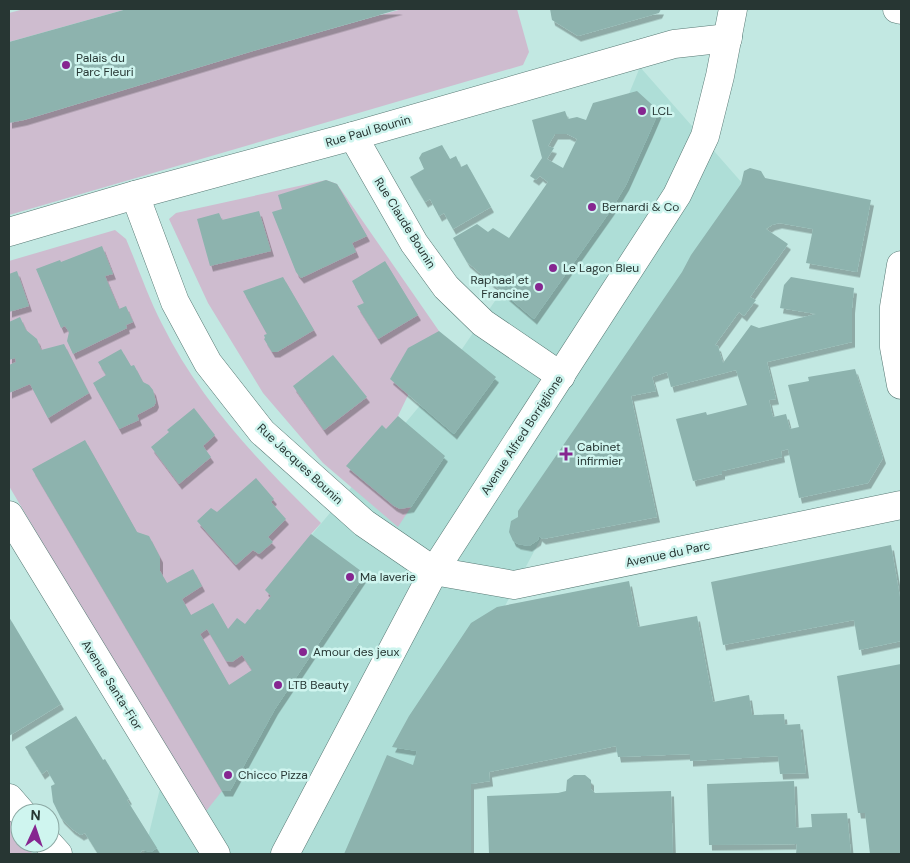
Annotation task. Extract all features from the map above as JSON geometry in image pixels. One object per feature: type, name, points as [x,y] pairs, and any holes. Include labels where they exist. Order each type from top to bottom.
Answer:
[{"type":"street","name":"Avenue Alfred Borriglione","points":[[285,854],[434,571],[677,195],[705,136],[720,76],[733,9]]},
{"type":"street","points":[[897,9],[901,10]]},
{"type":"street","name":"Rue Paul Bounin","points":[[9,232],[674,44],[728,38]]},
{"type":"street","name":"Rue Claude Bounin","points":[[352,136],[414,243],[446,287],[483,323],[561,376]]},
{"type":"street","name":"Rue Jacques Bounin","points":[[135,195],[175,302],[208,363],[262,432],[364,523],[434,571]]},
{"type":"street","points":[[901,265],[894,307],[894,347],[901,385]]},
{"type":"street","name":"Avenue du Parc","points":[[434,571],[514,585],[901,506]]},
{"type":"street","name":"Avenue Santa-Fior","points":[[9,515],[216,854]]},
{"type":"shaded area","points":[[24,9],[127,9],[9,42],[9,13]]},
{"type":"shaded area","points":[[402,9],[517,9],[529,52],[523,65],[9,215],[9,122],[24,120],[253,51]]},
{"type":"shaded area","points":[[640,67],[758,201],[555,512],[382,837],[375,854],[144,854],[185,686],[438,384],[617,123]]},
{"type":"shaded area","points":[[326,180],[337,184],[439,331],[398,416],[411,507],[398,527],[323,463],[263,393],[208,303],[169,219],[176,213]]},
{"type":"shaded area","points":[[115,230],[126,239],[157,314],[194,379],[254,454],[321,523],[311,534],[222,791],[203,815],[9,486],[9,261]]},
{"type":"shaded area","points":[[9,819],[10,853],[31,853],[9,854]]},
{"type":"building","points":[[127,9],[400,9],[9,123],[9,42]]},
{"type":"building","points":[[550,9],[661,9],[659,13],[578,36],[552,20]]},
{"type":"building","points":[[637,91],[659,111],[626,185],[611,210],[534,319],[467,262],[453,238],[477,224],[488,232],[493,228],[509,238],[548,182],[540,176],[536,180],[530,176],[542,158],[532,120],[565,111],[568,119],[577,117],[586,120],[593,103]],"holes":[[[555,134],[567,134],[577,139],[563,168],[547,159],[554,148],[548,146]]]},
{"type":"building","points":[[442,145],[450,159],[456,156],[461,167],[467,164],[491,207],[453,229],[444,213],[439,216],[430,199],[425,202],[410,177],[424,169],[419,158],[422,153]]},
{"type":"building","points":[[750,168],[761,171],[765,178],[871,200],[857,272],[806,263],[813,229],[779,223],[766,229],[788,244],[750,297],[756,300],[744,316],[739,312],[715,345],[718,346],[723,363],[751,325],[759,328],[816,314],[780,308],[784,285],[791,277],[854,288],[852,342],[767,362],[776,399],[769,400],[773,417],[786,414],[790,429],[799,427],[788,385],[809,381],[808,377],[855,369],[883,458],[868,483],[799,498],[788,449],[781,451],[782,457],[722,471],[722,474],[693,481],[676,419],[706,412],[707,415],[747,405],[736,370],[671,387],[667,372],[652,377],[656,391],[631,396],[657,517],[543,539],[539,536],[538,540],[529,546],[513,541],[509,532],[511,521],[518,517],[518,511],[741,184],[744,171]]},
{"type":"building","points":[[326,180],[337,184],[367,236],[352,243],[356,252],[301,278],[296,272],[272,212],[282,209],[278,195]]},
{"type":"building","points":[[259,211],[271,251],[210,266],[197,219],[219,213],[222,220]]},
{"type":"building","points":[[102,246],[113,274],[105,276],[119,309],[126,306],[133,322],[126,325],[127,328],[73,354],[67,341],[69,332],[65,326],[61,328],[36,269],[60,260],[61,262]]},
{"type":"building","points":[[385,261],[418,315],[378,339],[357,306],[364,303],[352,281]]},
{"type":"building","points":[[17,271],[29,306],[9,312],[9,274]]},
{"type":"building","points":[[283,277],[314,330],[277,352],[272,352],[264,339],[264,335],[267,334],[243,291]]},
{"type":"building","points":[[20,317],[26,330],[37,339],[41,350],[64,344],[89,393],[48,418],[30,384],[9,393],[9,365],[16,362],[15,358],[9,360],[9,322]]},
{"type":"building","points":[[439,331],[496,377],[454,434],[390,379],[408,348]]},
{"type":"building","points":[[121,349],[131,366],[134,365],[143,382],[153,390],[156,402],[154,406],[137,415],[139,420],[119,429],[93,383],[106,375],[98,362]]},
{"type":"building","points":[[333,355],[367,397],[324,430],[293,386]]},
{"type":"building","points":[[194,408],[215,435],[203,446],[211,457],[179,484],[151,447],[169,432],[167,430]]},
{"type":"building","points":[[398,416],[445,456],[411,507],[400,509],[346,466],[382,425],[386,429]]},
{"type":"building","points":[[85,440],[137,532],[149,536],[160,557],[160,571],[167,583],[193,569],[202,586],[182,599],[191,615],[213,603],[228,629],[237,618],[245,624],[257,609],[260,610],[271,596],[265,590],[311,534],[365,574],[275,709],[230,791],[222,791],[32,469]],"holes":[[[207,629],[226,661],[232,662],[242,655],[252,670],[229,685],[200,634]]]},
{"type":"building","points":[[256,478],[274,499],[271,502],[286,519],[268,537],[273,542],[259,554],[253,550],[236,565],[197,521],[211,508],[217,512]]},
{"type":"building","points":[[891,545],[901,603],[901,641],[859,650],[854,620],[723,645],[711,582]]},
{"type":"building","points":[[629,581],[638,627],[697,616],[713,702],[749,695],[752,715],[784,714],[785,725],[800,724],[806,773],[780,774],[778,756],[690,761],[690,754],[618,757],[616,746],[489,772],[490,781],[471,784],[471,854],[344,854],[387,755],[413,765],[417,751],[392,747],[409,716],[471,623],[497,607]]},
{"type":"building","points":[[9,617],[61,704],[9,736]]},
{"type":"building","points":[[901,664],[901,854],[870,854],[865,813],[858,813],[837,676]]},
{"type":"building","points":[[76,716],[103,760],[105,759],[129,799],[127,800],[157,848],[151,852],[142,850],[140,854],[98,854],[85,833],[81,835],[61,818],[60,803],[53,802],[51,786],[55,784],[47,770],[42,774],[25,747]]},
{"type":"building","points":[[574,775],[585,775],[591,780],[591,789],[595,793],[671,791],[673,854],[489,854],[487,796],[558,793],[566,791],[567,780]]},
{"type":"building","points":[[794,781],[796,828],[812,827],[811,814],[847,813],[851,854],[796,854],[797,844],[709,845],[707,784]]},
{"type":"place","name":"Palais du Parc Fleuri","points":[[66,65]]},
{"type":"place","name":"LCL","points":[[642,111]]},
{"type":"place","name":"Bernardi & Co","points":[[592,207]]},
{"type":"place","name":"Le Lagon Bleu","points":[[553,268]]},
{"type":"place","name":"Raphael et Francine","points":[[539,287]]},
{"type":"place","name":"Cabinet infirmier","points":[[566,454]]},
{"type":"place","name":"Ma laverie","points":[[350,577]]},
{"type":"place","name":"Amour des jeux","points":[[303,652]]},
{"type":"place","name":"LTB Beauty","points":[[278,685]]},
{"type":"place","name":"Chicco Pizza","points":[[228,775]]}]
